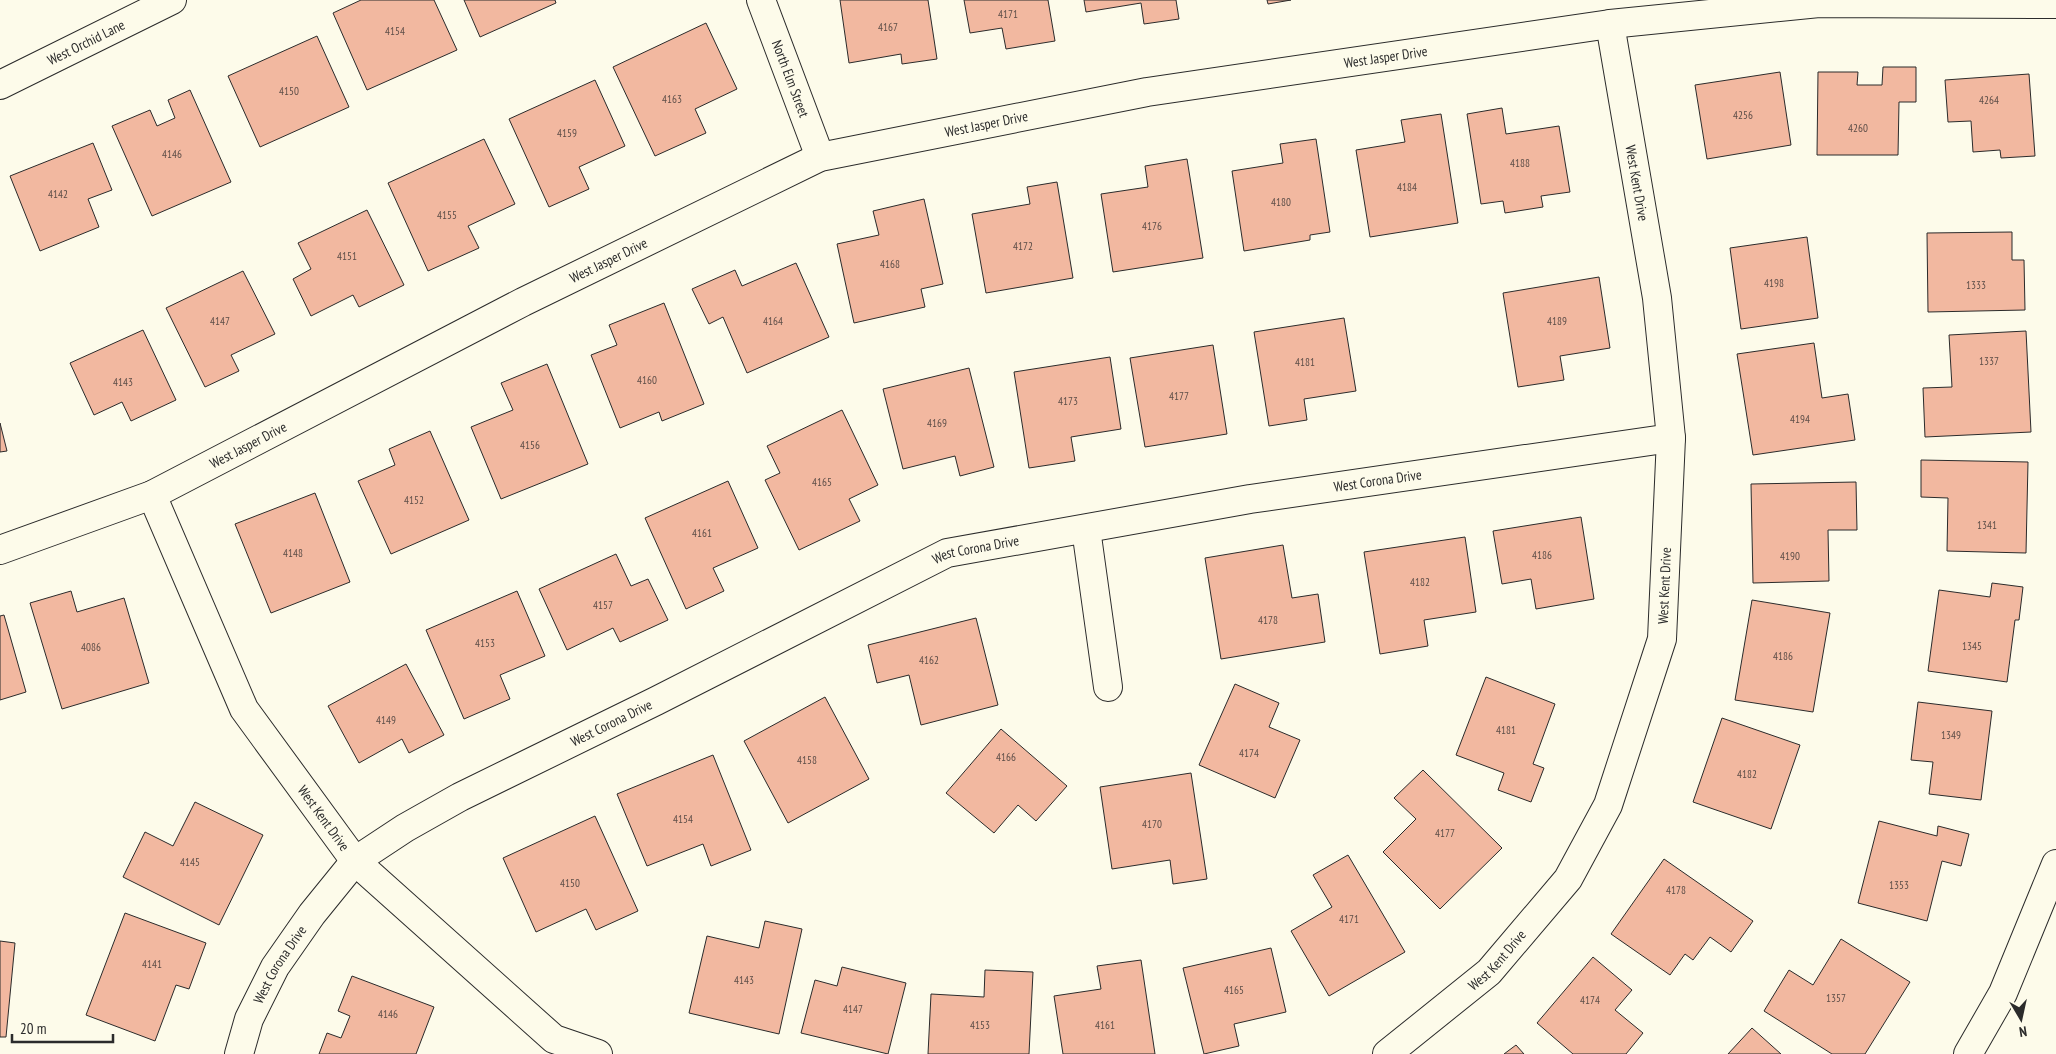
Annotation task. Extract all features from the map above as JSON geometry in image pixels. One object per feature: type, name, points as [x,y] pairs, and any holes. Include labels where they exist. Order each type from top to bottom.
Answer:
[{"type":"street","name":"West Orchid Lane","points":[[0,85],[172,0]]},
{"type":"street","name":"North Elm Street","points":[[761,0],[820,157]]},
{"type":"street","name":"West Jasper Drive","points":[[0,550],[152,495],[523,302],[820,157],[1147,92],[1610,24],[1819,3],[2056,4]]},
{"type":"street","name":"West Kent Drive","points":[[1386,1054],[1489,972],[1568,878],[1608,805],[1662,639],[1671,438],[1657,298],[1610,24]]},
{"type":"street","name":"West Corona Drive","points":[[239,1054],[249,1019],[275,967],[312,914],[355,861],[405,828],[460,796],[656,701],[947,553],[1250,499],[1671,438]]},
{"type":"street","name":"West Kent Drive","points":[[152,495],[244,709],[355,861],[554,1039],[598,1054]]},
{"type":"street","points":[[1086,529],[1108,687]]},
{"type":"street","points":[[1968,1054],[2003,993],[2056,864]]},
{"type":"building","points":[[361,0],[434,0],[457,50],[367,90],[333,13]]},
{"type":"building","points":[[464,0],[555,0],[556,3],[480,37]]},
{"type":"building","points":[[840,0],[928,0],[937,59],[902,64],[901,54],[849,63]]},
{"type":"building","points":[[964,0],[1048,0],[1055,41],[1006,49],[1002,28],[970,33]]},
{"type":"building","points":[[1084,0],[1176,0],[1179,19],[1144,24],[1141,3],[1086,12]]},
{"type":"building","points":[[1267,0],[1291,0],[1268,4]]},
{"type":"building","points":[[706,23],[737,89],[695,109],[706,133],[655,156],[613,67]]},
{"type":"building","points":[[317,36],[349,107],[260,147],[228,76]]},
{"type":"building","points":[[1883,67],[1916,67],[1916,102],[1899,102],[1898,155],[1817,155],[1818,72],[1858,72],[1857,85],[1882,85]]},
{"type":"building","points":[[1780,72],[1791,145],[1707,159],[1695,85]]},
{"type":"building","points":[[2029,74],[2035,156],[2001,158],[2000,150],[1973,152],[1971,121],[1948,122],[1945,80]]},
{"type":"building","points":[[595,80],[625,146],[579,167],[589,189],[549,207],[509,119]]},
{"type":"building","points":[[190,90],[231,182],[152,216],[112,126],[150,110],[157,126],[175,118],[168,100]]},
{"type":"building","points":[[1502,108],[1506,134],[1559,126],[1570,192],[1541,196],[1543,207],[1505,213],[1503,201],[1481,204],[1467,114]]},
{"type":"building","points":[[1441,114],[1458,223],[1370,237],[1356,150],[1405,142],[1401,120]]},
{"type":"building","points":[[484,139],[515,204],[468,226],[479,248],[428,271],[388,183]]},
{"type":"building","points":[[1316,139],[1330,232],[1310,235],[1310,240],[1244,251],[1232,171],[1283,163],[1280,144]]},
{"type":"building","points":[[93,143],[112,190],[88,199],[99,227],[40,251],[10,176]]},
{"type":"building","points":[[1187,159],[1203,258],[1113,272],[1101,194],[1148,187],[1145,166]]},
{"type":"building","points":[[1057,182],[1073,278],[986,293],[972,214],[1030,204],[1027,187]]},
{"type":"building","points":[[924,199],[943,284],[921,289],[925,307],[854,323],[837,244],[879,235],[873,211]]},
{"type":"building","points":[[367,210],[404,285],[359,307],[353,295],[311,316],[293,279],[311,269],[298,243]]},
{"type":"building","points":[[2012,232],[2012,260],[2024,260],[2025,310],[1928,312],[1927,233]]},
{"type":"building","points":[[1807,237],[1818,318],[1741,329],[1730,248]]},
{"type":"building","points":[[796,263],[829,337],[747,373],[723,317],[709,324],[692,289],[735,270],[742,286]]},
{"type":"building","points":[[243,271],[275,334],[231,355],[239,371],[205,387],[166,308]]},
{"type":"building","points":[[1599,277],[1610,348],[1560,356],[1564,380],[1518,387],[1503,293]]},
{"type":"building","points":[[664,303],[704,404],[662,421],[659,412],[620,428],[591,355],[617,345],[609,325]]},
{"type":"building","points":[[1344,318],[1356,391],[1304,399],[1307,420],[1269,426],[1254,332]]},
{"type":"building","points":[[143,330],[176,400],[131,421],[122,402],[94,415],[70,363]]},
{"type":"building","points":[[2026,331],[2031,432],[1925,437],[1923,388],[1952,387],[1949,335]]},
{"type":"building","points":[[1814,343],[1822,398],[1848,394],[1855,440],[1753,455],[1737,354]]},
{"type":"building","points":[[1213,345],[1227,434],[1145,447],[1130,358]]},
{"type":"building","points":[[1110,357],[1121,429],[1071,437],[1075,461],[1029,468],[1014,372]]},
{"type":"building","points":[[547,364],[588,464],[501,499],[471,427],[513,410],[501,383]]},
{"type":"building","points":[[969,368],[994,467],[960,476],[955,456],[903,469],[883,389]]},
{"type":"building","points":[[842,410],[878,485],[849,499],[860,521],[799,550],[765,480],[780,473],[767,446]]},
{"type":"building","points":[[0,423],[7,451],[0,452]]},
{"type":"building","points":[[430,431],[469,520],[391,554],[358,481],[395,465],[389,449]]},
{"type":"building","points":[[1921,460],[2028,462],[2026,553],[1947,551],[1948,498],[1921,497]]},
{"type":"building","points":[[728,481],[758,548],[713,568],[724,591],[686,609],[645,518]]},
{"type":"building","points":[[1856,482],[1857,530],[1828,530],[1829,581],[1753,583],[1751,484]]},
{"type":"building","points":[[315,493],[350,582],[271,613],[235,524]]},
{"type":"building","points":[[1581,517],[1594,599],[1536,609],[1531,579],[1502,584],[1493,531]]},
{"type":"building","points":[[1465,537],[1476,612],[1424,620],[1428,646],[1380,654],[1364,552]]},
{"type":"building","points":[[1283,545],[1292,598],[1318,594],[1325,642],[1221,659],[1205,558]]},
{"type":"building","points":[[616,554],[631,586],[648,579],[668,620],[620,642],[613,628],[567,650],[539,589]]},
{"type":"building","points":[[1992,583],[2023,587],[2019,620],[2015,620],[2007,682],[1928,671],[1939,590],[1990,597]]},
{"type":"building","points":[[71,591],[77,612],[124,598],[149,683],[62,709],[30,603]]},
{"type":"building","points":[[517,591],[545,656],[500,675],[510,699],[464,719],[426,630]]},
{"type":"building","points":[[1752,600],[1830,613],[1813,712],[1735,700]]},
{"type":"building","points":[[4,615],[26,692],[0,700],[0,616]]},
{"type":"building","points":[[976,618],[998,705],[921,725],[909,675],[877,683],[868,645]]},
{"type":"building","points":[[406,664],[444,735],[409,753],[402,739],[359,763],[328,706]]},
{"type":"building","points":[[1486,677],[1555,704],[1533,764],[1544,768],[1531,802],[1498,790],[1504,773],[1456,755]]},
{"type":"building","points":[[1235,684],[1279,703],[1269,727],[1300,740],[1275,798],[1199,765]]},
{"type":"building","points":[[825,697],[869,779],[788,823],[744,741]]},
{"type":"building","points":[[1918,702],[1992,711],[1981,800],[1929,794],[1933,762],[1911,760]]},
{"type":"building","points":[[1722,718],[1800,745],[1771,829],[1693,802]]},
{"type":"building","points":[[1001,729],[1067,786],[1036,821],[1018,805],[994,833],[946,793]]},
{"type":"building","points":[[713,755],[751,850],[711,866],[703,844],[647,866],[617,794]]},
{"type":"building","points":[[1423,770],[1502,848],[1440,909],[1383,852],[1416,819],[1394,798]]},
{"type":"building","points":[[1191,773],[1207,879],[1173,884],[1170,860],[1112,869],[1100,787]]},
{"type":"building","points":[[195,802],[263,835],[219,925],[123,877],[145,832],[173,846]]},
{"type":"building","points":[[595,816],[638,911],[596,930],[586,909],[536,932],[503,858]]},
{"type":"building","points":[[1879,821],[1937,836],[1938,826],[1969,834],[1961,866],[1942,861],[1927,921],[1858,903]]},
{"type":"building","points":[[1348,855],[1405,952],[1329,996],[1291,931],[1332,907],[1313,875]]},
{"type":"building","points":[[1664,859],[1753,921],[1731,952],[1710,937],[1693,960],[1685,954],[1670,975],[1611,934]]},
{"type":"building","points":[[125,913],[206,943],[189,989],[176,985],[155,1041],[86,1015]]},
{"type":"building","points":[[765,921],[802,929],[779,1034],[689,1013],[707,936],[759,948]]},
{"type":"building","points":[[1841,939],[1910,982],[1865,1054],[1832,1054],[1764,1011],[1789,970],[1813,985]]},
{"type":"building","points":[[0,941],[15,943],[6,1037],[0,1037]]},
{"type":"building","points":[[1271,948],[1286,1012],[1234,1024],[1239,1046],[1204,1054],[1183,968]]},
{"type":"building","points":[[1593,957],[1632,990],[1615,1010],[1643,1033],[1626,1054],[1573,1054],[1537,1023]]},
{"type":"building","points":[[1141,960],[1155,1054],[1063,1054],[1054,996],[1101,989],[1097,966]]},
{"type":"building","points":[[842,967],[906,983],[888,1054],[801,1033],[815,980],[837,986]]},
{"type":"building","points":[[985,970],[1033,972],[1029,1054],[928,1054],[931,994],[984,997]]},
{"type":"building","points":[[352,976],[434,1007],[416,1054],[319,1054],[327,1033],[341,1038],[350,1016],[338,1011]]},
{"type":"building","points":[[1752,1028],[1781,1054],[1728,1054]]},
{"type":"building","points":[[1516,1045],[1524,1054],[1504,1054]]}]
